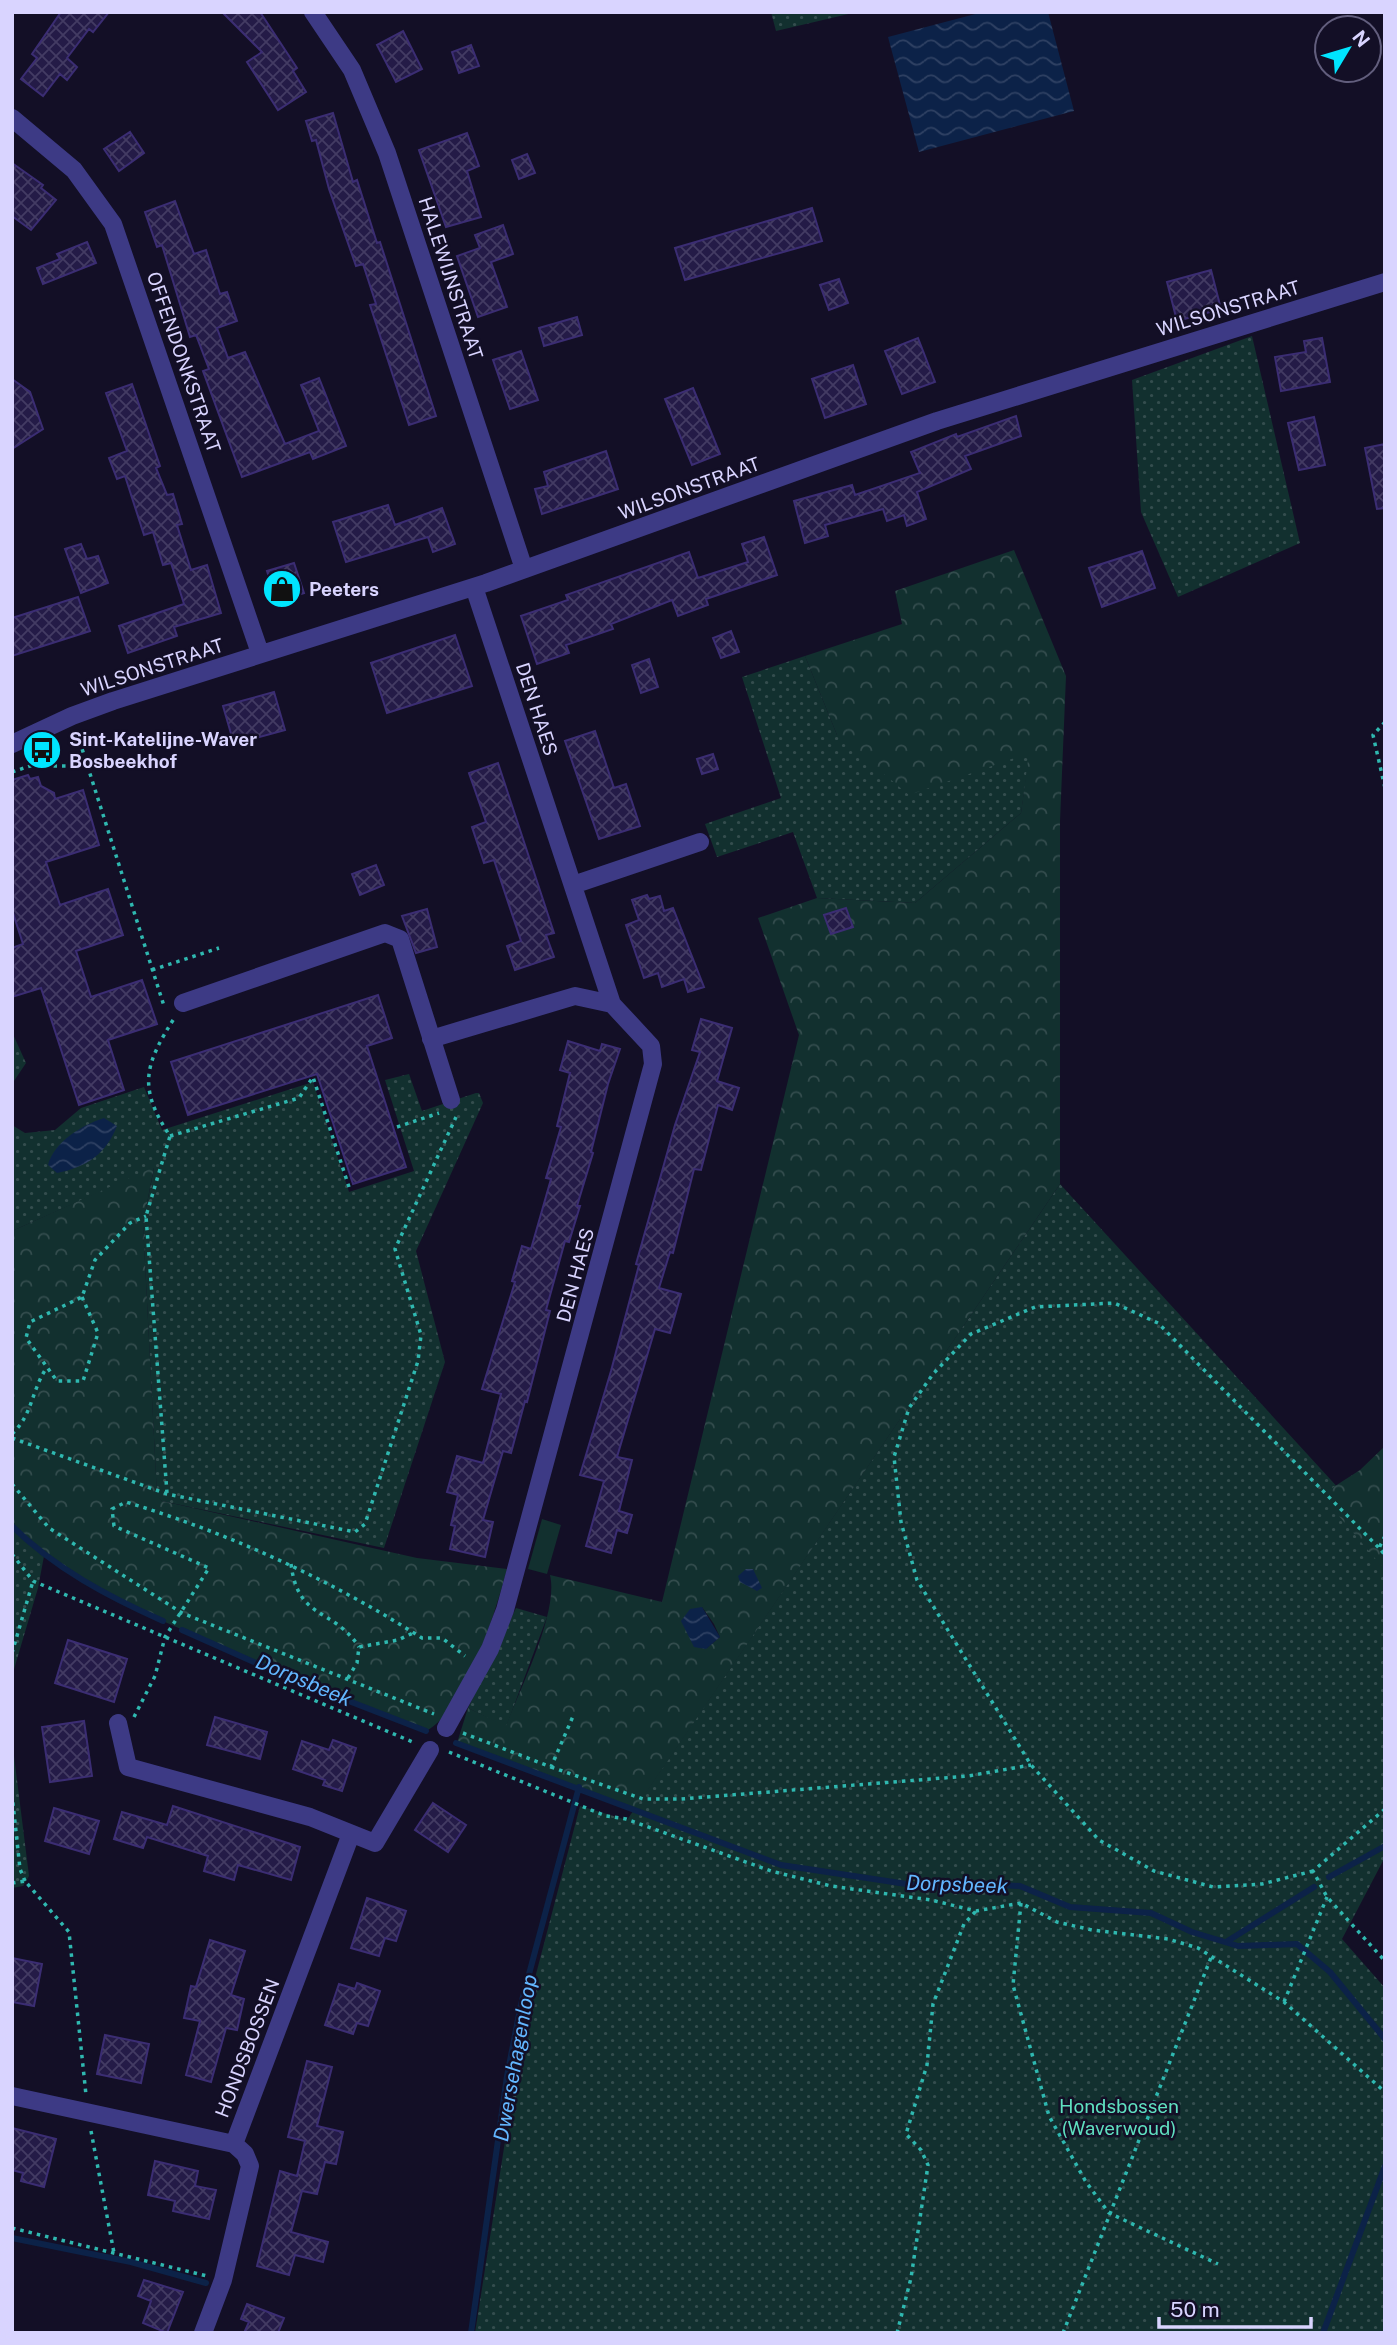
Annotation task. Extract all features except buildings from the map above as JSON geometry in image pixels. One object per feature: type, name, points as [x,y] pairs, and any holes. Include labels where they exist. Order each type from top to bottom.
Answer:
[{"type":"street","name":"HALEWIJNSTRAAT","points":[[313,12],[352,70],[387,153],[524,569]]},
{"type":"street","name":"OFFENDONKSTRAAT","points":[[12,118],[74,170],[113,224],[260,653]]},
{"type":"street","name":"WILSONSTRAAT","points":[[12,744],[72,716],[260,653],[474,587],[937,421],[1385,282]]},
{"type":"street","name":"DEN HAES","points":[[474,587],[612,1004],[651,1046],[653,1064],[517,1570],[499,1628],[481,1667]]},
{"type":"street","points":[[573,885],[700,842]]},
{"type":"street","points":[[183,1003],[385,933],[400,939],[453,1104]]},
{"type":"street","points":[[431,1039],[575,996],[612,1004]]},
{"type":"street","points":[[448,1725],[481,1667]]},
{"type":"street","points":[[118,1723],[128,1767],[310,1817],[375,1843],[430,1750]]},
{"type":"street","name":"HONDSBOSSEN","points":[[12,2095],[234,2144],[351,1834]]},
{"type":"street","points":[[202,2333],[223,2280],[250,2166],[245,2154],[234,2144]]},
{"type":"path","points":[[72,716],[170,1025]]},
{"type":"path","points":[[1385,722],[1373,735],[1385,788]]},
{"type":"path","points":[[12,772],[30,766],[135,766]]},
{"type":"path","points":[[152,970],[219,948]]},
{"type":"path","points":[[170,1136],[159,1120],[147,1080],[154,1055],[183,1003]]},
{"type":"path","points":[[170,1136],[299,1098],[313,1077],[349,1188]]},
{"type":"path","points":[[47,1367],[36,1383],[25,1422],[12,1436],[167,1494],[355,1532],[365,1524],[418,1361],[421,1335],[395,1249],[457,1115],[453,1104],[397,1127]]},
{"type":"path","points":[[167,1494],[146,1216],[170,1136]]},
{"type":"path","points":[[82,1297],[30,1322],[26,1338],[57,1381],[83,1381],[98,1333],[82,1297],[95,1260],[130,1223],[146,1216]]},
{"type":"path","points":[[1385,1555],[1158,1323],[1114,1303],[1035,1307],[971,1334],[933,1374],[909,1408],[894,1457],[901,1522],[917,1580],[1031,1765],[1099,1840],[1154,1871],[1213,1886],[1262,1884],[1312,1871],[1385,1810]]},
{"type":"path","points":[[12,1484],[49,1528],[182,1613],[348,1678],[458,1731],[643,1799],[681,1799],[968,1776],[1031,1765]]},
{"type":"path","points":[[118,1723],[131,1723],[155,1676],[165,1637],[209,1568],[114,1526],[112,1509],[125,1502],[156,1511],[291,1564],[352,1594],[422,1638],[442,1638],[481,1667]]},
{"type":"path","points":[[1379,1548],[1385,1536]]},
{"type":"path","points":[[12,1554],[33,1581],[430,1750],[444,1750],[606,1816],[633,1822],[771,1871],[831,1886],[932,1900],[976,1911],[1021,1903],[1057,1922],[1092,1930],[1168,1939],[1198,1948],[1284,2003],[1385,2092]]},
{"type":"path","points":[[291,1564],[293,1584],[310,1609],[350,1634],[359,1647],[357,1663],[348,1678]]},
{"type":"path","points":[[12,1653],[33,1581]]},
{"type":"path","points":[[359,1647],[398,1640],[413,1633]]},
{"type":"path","points":[[551,1767],[574,1714]]},
{"type":"path","points":[[12,1794],[20,1870],[25,1881],[69,1932],[88,2112],[114,2253]]},
{"type":"path","points":[[1312,1871],[1327,1896],[1385,1961]]},
{"type":"path","points":[[12,1883],[25,1881]]},
{"type":"path","points":[[1284,2003],[1327,1896]]},
{"type":"path","points":[[1021,1903],[1013,1985],[1026,2041],[1049,2116],[1086,2182],[1110,2213],[1218,2264]]},
{"type":"path","points":[[897,2333],[911,2278],[928,2165],[921,2150],[906,2134],[908,2119],[927,2065],[933,2004],[964,1924],[976,1911]]},
{"type":"path","points":[[1063,2333],[1212,1955]]},
{"type":"path","points":[[12,2228],[223,2280]]},
{"type":"green space","points":[[771,12],[857,12],[776,31]]},
{"type":"green space","points":[[1252,336],[1300,543],[1178,597],[1141,512],[1132,380]]},
{"type":"green space","points":[[1014,550],[1066,676],[1060,821],[1060,1184],[635,1809],[457,1743],[468,1708],[506,1726],[544,1629],[551,1591],[550,1575],[662,1602],[799,1035],[758,918],[817,898],[915,903],[1021,813],[1029,753],[909,795],[837,735],[805,656],[902,624],[895,591]],"holes":[[[702,1607],[720,1637],[707,1648]]]},
{"type":"green space","points":[[805,656],[837,735],[1030,752],[1021,813],[915,903],[817,898],[793,832],[717,857],[705,824],[781,798],[742,677]]},
{"type":"green space","points":[[12,1032],[26,1063],[12,1084]]},
{"type":"green space","points":[[409,1074],[422,1111],[476,1093],[479,1093],[483,1103],[416,1251],[445,1362],[384,1548],[162,1501],[157,1496],[143,1224],[154,1168],[12,1231],[12,1125],[25,1133],[55,1130],[81,1108],[144,1087],[162,1130],[313,1082],[349,1192],[414,1171],[385,1080]]},
{"type":"green space","points":[[154,1167],[143,1224],[157,1495],[162,1501],[417,1558],[507,1569],[487,1633],[466,1682],[454,1703],[440,1720],[426,1731],[255,1662],[125,1603],[54,1561],[12,1526],[12,1231]]},
{"type":"green space","name":"Hondsbossen (Waverwoud)","points":[[1060,1184],[1385,1539],[1385,1857],[1342,1939],[1385,1988],[1385,2333],[475,2333],[524,2020],[580,1806],[627,1820]]},
{"type":"green space","points":[[1385,1446],[1385,1570],[1321,1495],[1360,1470]]},
{"type":"green space","points":[[542,1519],[561,1525],[547,1574],[528,1569]]},
{"type":"green space","points":[[12,1526],[44,1556],[38,1588],[12,1676]]},
{"type":"green space","points":[[516,1608],[547,1617],[506,1727],[468,1708]]},
{"type":"green space","points":[[12,1740],[29,1876],[23,1886],[12,1888]]},
{"type":"water","points":[[983,12],[1048,12],[1074,111],[919,152],[888,37]]},
{"type":"water","points":[[104,1118],[117,1126],[107,1144],[94,1158],[57,1173],[48,1165],[56,1149],[70,1136]]},
{"type":"water","points":[[746,1569],[753,1569],[762,1588],[757,1591],[740,1582],[738,1576]]},
{"type":"water","points":[[702,1607],[720,1637],[706,1649],[694,1647],[681,1621],[690,1609]]},
{"type":"waterway","name":"Dorpsbeek","points":[[12,1526],[46,1555],[83,1580],[163,1621]]},
{"type":"waterway","name":"Dorpsbeek","points":[[182,1630],[292,1679],[426,1731]]},
{"type":"waterway","name":"Dorpsbeek","points":[[456,1743],[781,1865],[933,1888],[967,1883],[1020,1886],[1070,1907],[1151,1913],[1192,1932],[1238,1946],[1297,1944],[1330,1972],[1385,2039]]},
{"type":"waterway","name":"Dwersehagenloop","points":[[471,2333],[507,2076],[521,2004],[579,1787]]},
{"type":"waterway","points":[[1329,1877],[1385,1846]]},
{"type":"waterway","points":[[1226,1942],[1314,1887]]},
{"type":"waterway","points":[[1323,2333],[1385,2166]]},
{"type":"waterway","name":"Dwersehagenloop","points":[[12,2238],[131,2262],[206,2283]]},
{"type":"place","name":"Peeters","points":[[282,589]]},
{"type":"place","name":"Sint-Katelijne-Waver Bosbeekhof","points":[[42,750]]}]
